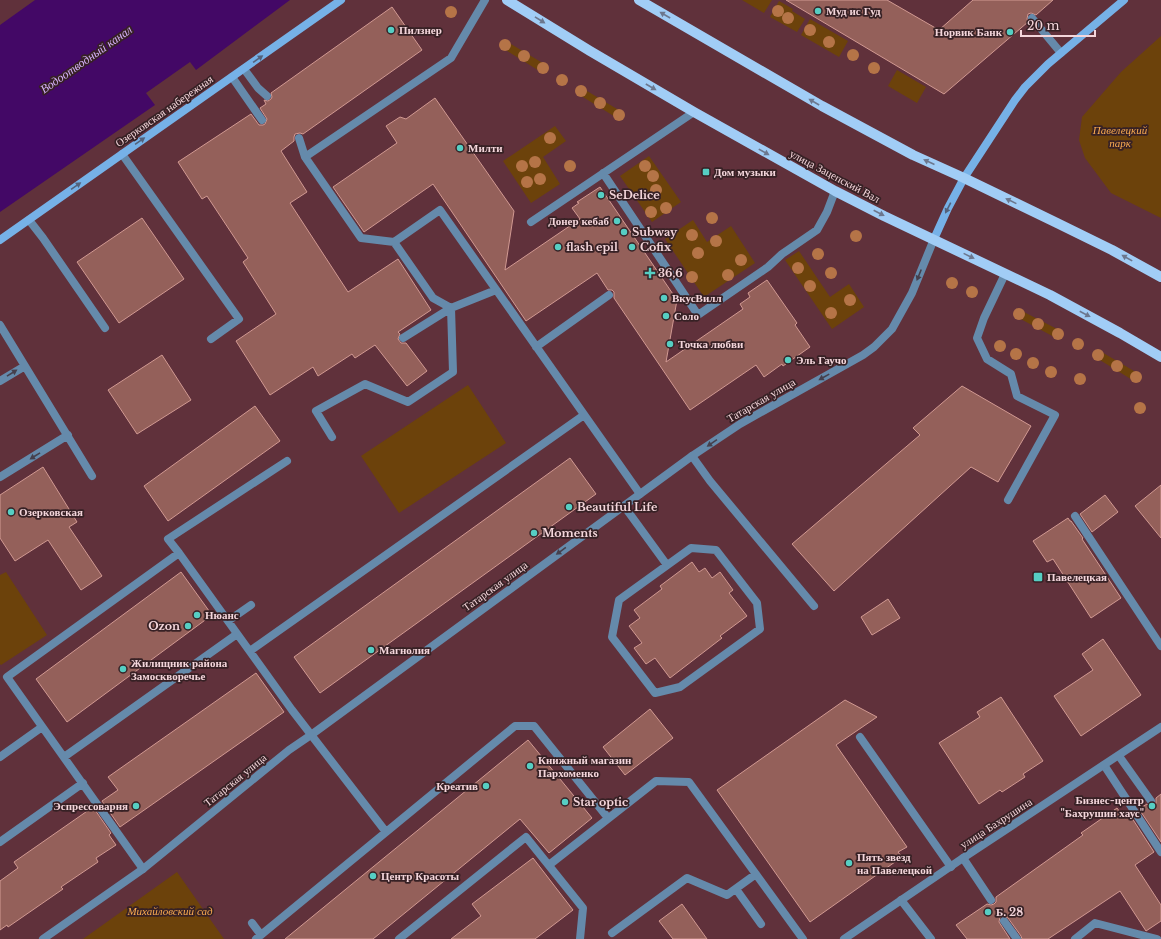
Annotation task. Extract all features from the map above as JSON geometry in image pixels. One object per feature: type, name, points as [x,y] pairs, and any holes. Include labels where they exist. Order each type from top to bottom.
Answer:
[{"type":"main road","name":"улица Зацепский Вал","points":[[506,0],[735,136],[835,191],[1050,295],[1113,329],[1161,358]]},
{"type":"main road","points":[[639,0],[822,106],[913,155],[964,178],[1112,250],[1161,277]]},
{"type":"street","name":"Озерковская набережная","points":[[0,240],[341,0]]},
{"type":"street","points":[[304,157],[451,58],[485,0]]},
{"type":"street","points":[[934,239],[964,178],[1025,87],[1061,53],[1124,0]]},
{"type":"street","points":[[1032,18],[1061,53]]},
{"type":"street","points":[[244,69],[258,88],[267,96]]},
{"type":"street","points":[[232,77],[262,120]]},
{"type":"street","points":[[531,222],[694,112]]},
{"type":"street","points":[[298,138],[304,157],[361,238],[394,242],[440,210],[640,494]]},
{"type":"street","points":[[122,154],[239,319],[211,339]]},
{"type":"street","points":[[603,173],[698,315],[768,267],[782,254],[817,230],[827,212],[835,191]]},
{"type":"street","points":[[29,220],[105,328]]},
{"type":"street","name":"Татарская улица","points":[[43,939],[143,868],[289,750],[692,456],[740,424],[863,355],[874,347],[892,329],[912,293],[934,239]]},
{"type":"street","points":[[394,242],[433,298],[451,308]]},
{"type":"street","points":[[1005,274],[984,318],[977,338],[987,359],[1011,374],[1017,396],[1055,415],[1008,500]]},
{"type":"street","points":[[403,338],[451,308],[496,290]]},
{"type":"street","points":[[536,347],[609,295]]},
{"type":"street","points":[[332,438],[316,411],[365,384],[408,402],[453,372],[451,308]]},
{"type":"street","points":[[0,325],[92,476]]},
{"type":"street","points":[[0,381],[25,366]]},
{"type":"street","points":[[250,651],[584,415]]},
{"type":"street","points":[[0,477],[68,435]]},
{"type":"street","points":[[692,456],[814,606]]},
{"type":"street","points":[[287,461],[168,539],[356,799],[386,832]]},
{"type":"street","points":[[624,506],[667,565]]},
{"type":"street","points":[[1075,516],[1161,646]]},
{"type":"street","points":[[691,548],[716,550],[757,603],[760,629],[680,687],[655,693],[612,637],[619,600],[667,565],[691,548]]},
{"type":"street","points":[[143,868],[64,757],[3,675],[179,553]]},
{"type":"street","points":[[228,621],[251,605]]},
{"type":"street","points":[[64,757],[237,634]]},
{"type":"street","points":[[252,923],[258,937],[515,726],[534,726],[608,818]]},
{"type":"street","points":[[0,757],[42,727]]},
{"type":"street","name":"улица Бахрушина","points":[[844,939],[963,858],[1161,728]]},
{"type":"street","points":[[860,737],[951,866]]},
{"type":"street","points":[[1119,756],[1151,802]]},
{"type":"street","points":[[1104,766],[1161,852]]},
{"type":"street","points":[[549,866],[656,781],[689,782],[802,939]]},
{"type":"street","points":[[0,842],[82,783]]},
{"type":"street","points":[[399,939],[526,837],[583,908],[580,939]]},
{"type":"street","points":[[963,858],[991,900]]},
{"type":"street","points":[[612,933],[687,878],[727,895],[756,874]]},
{"type":"street","points":[[736,889],[761,924]]},
{"type":"street","points":[[901,900],[931,939]]},
{"type":"street","points":[[1004,921],[1017,939]]},
{"type":"street","points":[[1075,939],[1095,923],[1157,939]]},
{"type":"green space","points":[[742,0],[772,0],[764,13]]},
{"type":"green space","points":[[779,1],[793,9],[792,11],[805,19],[797,32],[770,17]]},
{"type":"green space","points":[[810,19],[848,41],[839,57],[801,35]]},
{"type":"green space","name":"Павелецкий парк","points":[[1161,36],[1161,218],[1111,193],[1085,158],[1079,140],[1082,117],[1121,72]]},
{"type":"green space","points":[[503,41],[506,41],[546,65],[545,71],[541,72],[501,47],[500,44]]},
{"type":"green space","points":[[897,70],[926,87],[917,103],[888,86]]},
{"type":"green space","points":[[579,88],[582,88],[622,112],[623,117],[620,119],[617,118],[578,94],[577,91]]},
{"type":"green space","points":[[555,126],[566,141],[543,157],[560,184],[531,203],[503,161]]},
{"type":"green space","points":[[649,156],[681,202],[652,222],[620,176]]},
{"type":"green space","points":[[693,220],[707,242],[731,226],[755,263],[704,297],[665,239]]},
{"type":"green space","points":[[799,251],[830,297],[849,284],[864,307],[832,329],[785,260]]},
{"type":"green space","points":[[1017,310],[1020,310],[1061,331],[1062,336],[1056,338],[1015,316],[1014,313]]},
{"type":"green space","points":[[1097,350],[1139,374],[1140,379],[1134,381],[1095,357],[1094,353]]},
{"type":"green space","points":[[468,385],[506,443],[399,513],[361,456]]},
{"type":"green space","points":[[6,572],[47,635],[1,665],[0,575]]},
{"type":"green space","name":"Михайловский сад","points":[[177,872],[224,939],[83,939]]},
{"type":"water","name":"Водоотводный канал","points":[[35,0],[290,0],[196,70],[190,62],[146,93],[155,105],[0,212],[0,25]]},
{"type":"building","points":[[786,0],[887,0],[939,30],[973,0],[1053,0],[1036,15],[1031,13],[1028,14],[1028,22],[944,94]]},
{"type":"building","points":[[392,7],[422,50],[303,134],[295,134],[294,141],[281,151],[307,192],[290,203],[348,292],[398,259],[431,310],[398,332],[400,334],[398,339],[401,343],[406,343],[427,371],[407,386],[375,345],[355,358],[352,354],[318,376],[313,367],[270,395],[236,341],[276,314],[243,262],[248,258],[207,196],[202,199],[178,162],[251,114],[259,125],[265,124],[267,119],[260,108],[266,104],[264,100],[268,101],[271,99],[271,93]]},
{"type":"building","points":[[435,98],[514,211],[505,270],[580,219],[572,208],[579,203],[577,202],[600,187],[677,300],[666,362],[743,309],[740,304],[750,297],[748,293],[767,280],[797,323],[795,325],[810,347],[764,377],[756,365],[690,410],[614,298],[614,292],[612,290],[608,290],[597,273],[526,321],[433,184],[364,232],[333,187],[397,143],[386,126],[400,117],[406,119]]},
{"type":"building","points":[[142,218],[184,279],[119,323],[77,262]]},
{"type":"building","points":[[162,355],[191,400],[137,434],[108,390]]},
{"type":"building","points":[[962,386],[1031,426],[998,482],[971,467],[834,591],[792,544],[920,435],[913,428]]},
{"type":"building","points":[[255,406],[280,441],[168,521],[144,486]]},
{"type":"building","points":[[570,458],[596,494],[320,693],[294,657]]},
{"type":"building","points":[[43,467],[77,522],[69,527],[102,576],[81,590],[48,540],[15,561],[0,538],[0,495]]},
{"type":"building","points":[[1161,485],[1161,538],[1135,506]]},
{"type":"building","points":[[1105,495],[1118,512],[1092,532],[1080,514]]},
{"type":"building","points":[[1068,518],[1083,538],[1082,539],[1121,598],[1091,618],[1053,559],[1047,562],[1033,541]]},
{"type":"building","points":[[692,562],[699,572],[705,568],[712,578],[720,572],[733,590],[729,593],[747,616],[720,636],[722,638],[670,678],[655,658],[646,664],[634,648],[642,643],[629,626],[640,618],[634,610],[662,589],[660,586]]},
{"type":"building","points":[[181,572],[212,615],[67,722],[36,679]]},
{"type":"building","points":[[888,599],[900,618],[872,635],[861,617]]},
{"type":"building","points":[[1103,639],[1141,695],[1081,736],[1054,696],[1093,670],[1082,654]]},
{"type":"building","points":[[256,673],[284,712],[120,827],[102,801],[118,790],[108,777]]},
{"type":"building","points":[[1001,697],[1043,761],[1023,774],[1025,777],[1002,792],[1000,790],[979,804],[939,743],[980,717],[977,712]]},
{"type":"building","points":[[845,700],[877,717],[836,745],[907,847],[898,852],[902,857],[810,922],[717,790]]},
{"type":"building","points":[[650,709],[673,738],[625,775],[603,747]]},
{"type":"building","points":[[528,740],[592,818],[549,853],[520,819],[373,939],[285,939]]},
{"type":"building","name":"Бизнес-центр \"Бахрушин хаус\"","points":[[1161,794],[1161,842],[1139,809],[1147,804],[1149,806],[1154,806],[1156,803],[1156,798]]},
{"type":"building","points":[[93,807],[111,833],[109,835],[116,845],[96,858],[98,862],[61,887],[63,889],[8,927],[7,925],[0,930],[0,881],[18,868],[14,862]]},
{"type":"building","points":[[1117,808],[1125,819],[1130,815],[1154,852],[1135,865],[1161,905],[1161,921],[1146,931],[1120,891],[1048,939],[1022,939],[1008,918],[1004,916],[1000,917],[999,922],[1010,939],[967,939],[956,925],[987,904],[994,904],[996,902],[996,897],[1083,835],[1081,833]]},
{"type":"building","points":[[533,858],[573,910],[535,939],[451,939],[481,916],[472,904]]},
{"type":"building","points":[[682,904],[707,939],[673,939],[659,921]]},
{"type":"place","name":"Муд ис Гуд","points":[[818,11]]},
{"type":"place","name":"Пилзнер","points":[[391,30]]},
{"type":"place","name":"Норвик Банк","points":[[1010,32]]},
{"type":"place","name":"Милти","points":[[460,148]]},
{"type":"place","name":"Дом музыки","points":[[706,172]]},
{"type":"place","name":"SeDelice","points":[[601,195]]},
{"type":"place","name":"Донер кебаб","points":[[617,221]]},
{"type":"place","name":"Subway","points":[[624,232]]},
{"type":"place","name":"flash epil","points":[[558,247]]},
{"type":"place","name":"Cofix","points":[[632,247]]},
{"type":"place","name":"36,6","points":[[650,273]]},
{"type":"place","name":"ВкусВилл","points":[[664,298]]},
{"type":"place","name":"Соло","points":[[666,316]]},
{"type":"place","name":"Точка любви","points":[[670,344]]},
{"type":"place","name":"Эль Гаучо","points":[[788,360]]},
{"type":"place","name":"Beautiful Life","points":[[569,507]]},
{"type":"place","name":"Озерковская","points":[[11,512]]},
{"type":"place","name":"Moments","points":[[534,533]]},
{"type":"place","name":"Павелецкая","points":[[1038,577]]},
{"type":"place","name":"Нюанс","points":[[197,615]]},
{"type":"place","name":"Ozon","points":[[188,626]]},
{"type":"place","name":"Магнолия","points":[[371,650]]},
{"type":"place","name":"Жилищник района Замоскворечье","points":[[123,669]]},
{"type":"place","name":"Книжный магазин Пархоменко","points":[[530,766]]},
{"type":"place","name":"Креатив","points":[[486,786]]},
{"type":"place","name":"Star optic","points":[[565,802]]},
{"type":"place","name":"Эспрессоварня","points":[[136,806]]},
{"type":"place","name":"Бизнес-центр \"Бахрушин хаус\"","points":[[1152,806]]},
{"type":"place","name":"Пять звезд на Павелецкой","points":[[849,863]]},
{"type":"place","name":"Центр Красоты","points":[[373,876]]},
{"type":"place","name":"Б. 28","points":[[988,912]]}]
